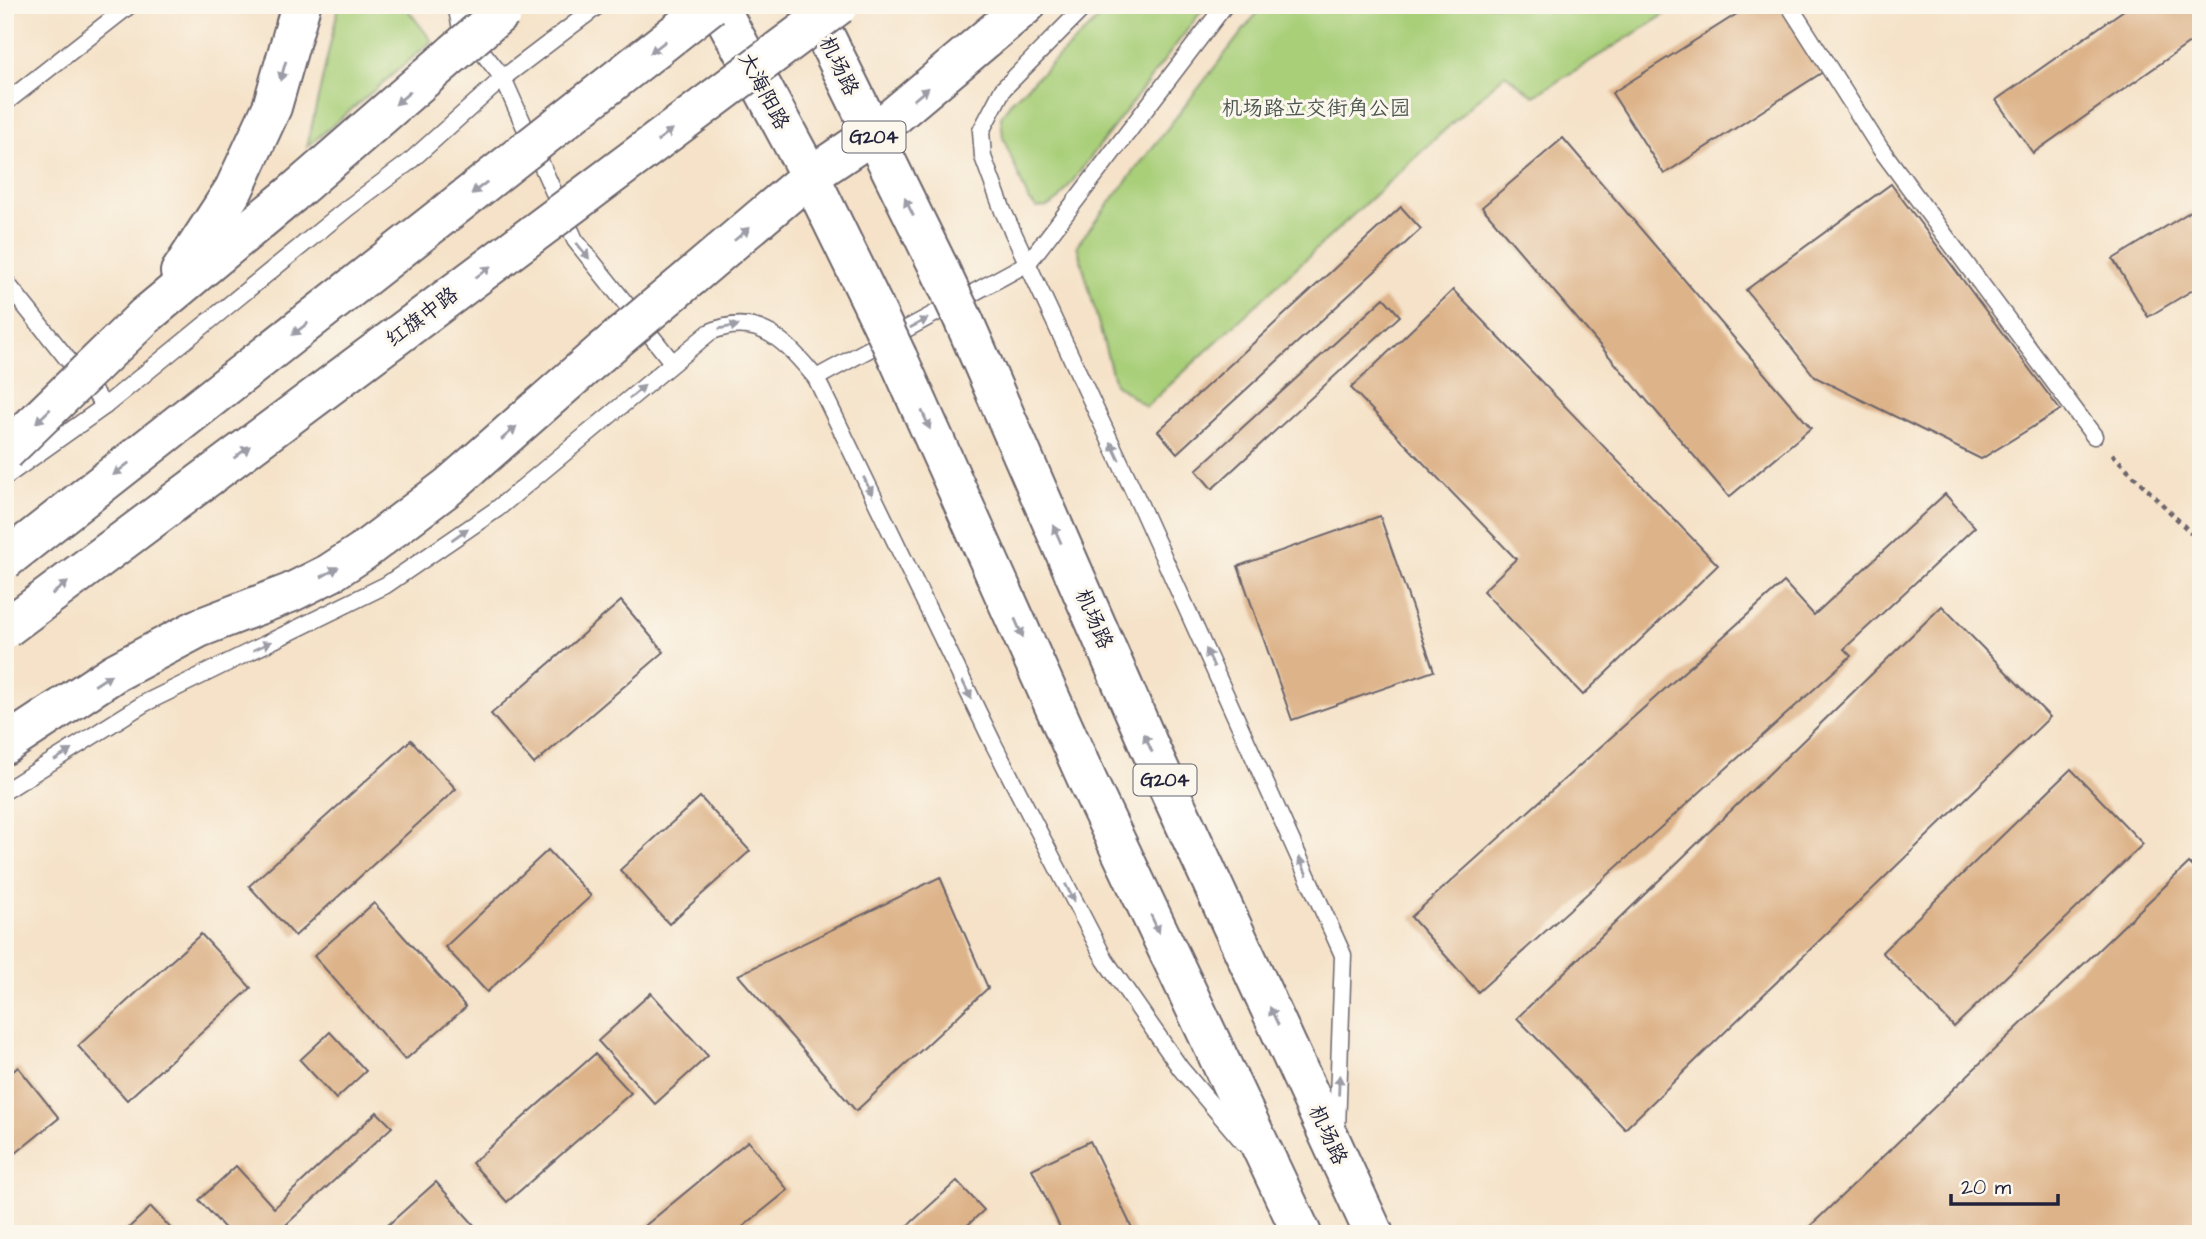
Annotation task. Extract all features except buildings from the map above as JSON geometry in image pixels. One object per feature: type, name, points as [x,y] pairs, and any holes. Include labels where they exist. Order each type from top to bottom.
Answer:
[{"type":"main road","points":[[145,316],[188,261],[234,189],[272,107],[301,5]]},
{"type":"main road","points":[[5,560],[711,5]]},
{"type":"main road","name":"大海阳路","points":[[718,5],[810,176]]},
{"type":"main road","name":"机场路","points":[[810,5],[964,321],[1154,757],[1374,1234]]},
{"type":"main road","name":"红旗中路","points":[[5,629],[839,5]]},
{"type":"main road","points":[[5,745],[114,673],[200,628],[290,593],[351,559],[448,487],[604,350],[810,176],[873,134],[1026,5]]},
{"type":"main road","points":[[5,452],[145,316],[292,194],[506,8]]},
{"type":"main road","points":[[810,176],[898,358],[1089,784],[1302,1234]]},
{"type":"lane","points":[[5,103],[130,5]]},
{"type":"lane","points":[[462,5],[458,15],[460,24],[503,78],[575,240],[672,362]]},
{"type":"lane","points":[[5,477],[105,406],[349,207],[408,163],[503,78],[599,5]]},
{"type":"lane","points":[[1062,5],[1072,19]]},
{"type":"lane","points":[[1086,5],[1003,89],[981,131],[983,158],[990,180],[1343,955],[1336,1153]]},
{"type":"lane","points":[[816,378],[1028,263],[1225,5]]},
{"type":"lane","points":[[1789,5],[1880,148],[2094,436]]},
{"type":"lane","points":[[5,281],[105,406]]},
{"type":"lane","points":[[5,791],[145,703],[386,585],[497,509],[710,332],[734,324],[751,325],[774,335],[789,346],[816,378],[994,745],[1105,960],[1181,1069],[1277,1182]]},
{"type":"path","points":[[2094,436],[2192,533],[2201,537]]},
{"type":"green space","points":[[339,5],[404,5],[432,41],[307,147]]},
{"type":"green space","points":[[1113,5],[1206,5],[1059,199],[1047,207],[1037,208],[1028,199],[1003,137],[1001,117],[1010,103]]},
{"type":"green space","name":"机场路立交街角公园","points":[[1263,5],[1680,5],[1534,96],[1505,74],[1146,407],[1115,384],[1077,245]]}]
